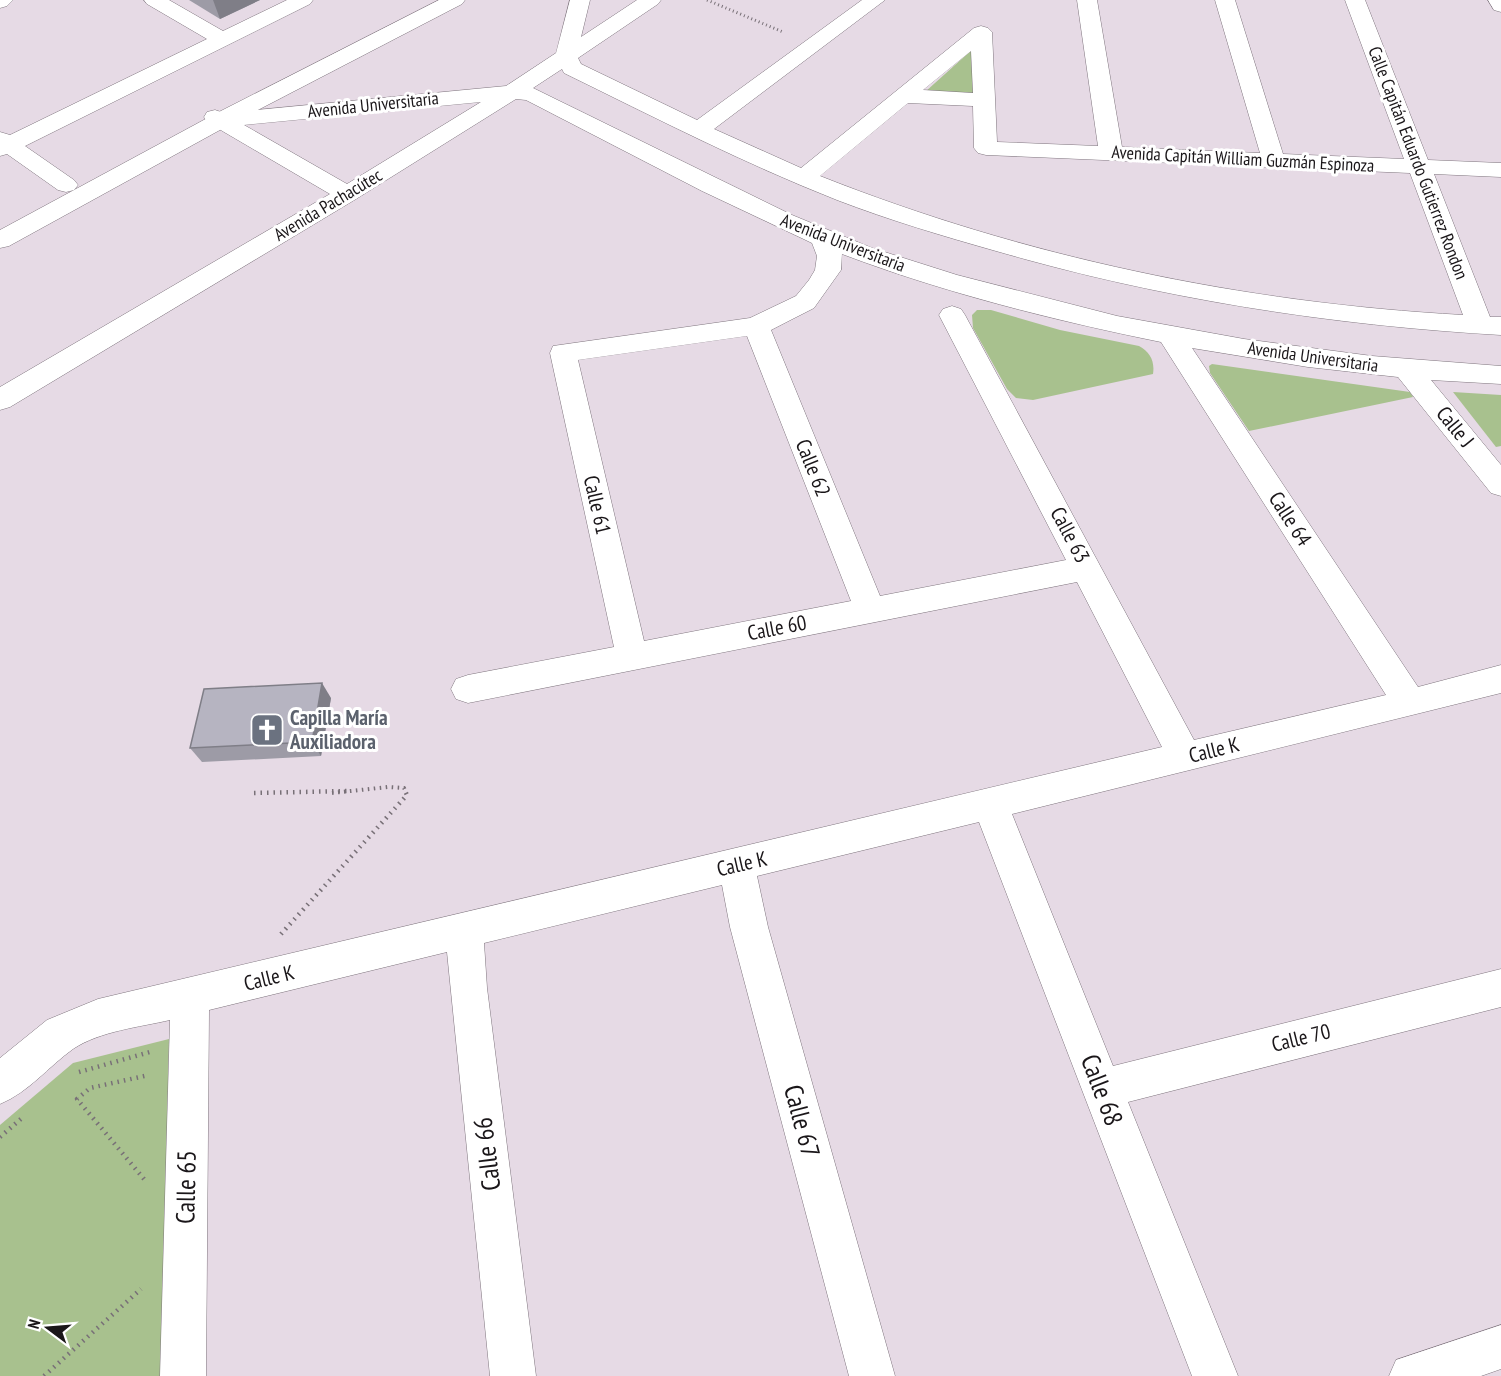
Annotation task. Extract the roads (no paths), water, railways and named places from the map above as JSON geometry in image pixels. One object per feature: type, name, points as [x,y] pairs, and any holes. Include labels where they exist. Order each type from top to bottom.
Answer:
[{"type":"street","points":[[154,0],[222,39]]},
{"type":"street","points":[[3,144],[303,0]]},
{"type":"street","points":[[0,240],[419,0]]},
{"type":"street","points":[[0,219],[66,185],[455,0]]},
{"type":"street","points":[[580,0],[566,55],[572,68],[804,177],[887,209],[992,242],[1158,283],[1256,301],[1362,315],[1491,326]]},
{"type":"street","name":"Avenida Pachacútec","points":[[0,400],[346,194],[512,92],[651,0]]},
{"type":"street","points":[[699,129],[875,0]]},
{"type":"street","points":[[1087,0],[1111,153]]},
{"type":"street","points":[[1225,0],[1274,160]]},
{"type":"street","name":"Calle Capitán Eduardo Gutierrez Rondon","points":[[1355,0],[1420,167],[1491,326]]},
{"type":"street","points":[[1498,0],[1501,6]]},
{"type":"street","points":[[804,177],[902,96],[981,32],[984,100],[902,96]]},
{"type":"street","name":"Avenida Universitaria","points":[[214,116],[512,92],[531,94],[739,201],[823,238],[981,291],[1081,317],[1170,336],[1408,370],[1501,375]]},
{"type":"street","name":"Avenida Capitán William Guzmán Espinoza","points":[[984,100],[986,148],[1501,170]]},
{"type":"street","points":[[214,116],[346,194]]},
{"type":"street","points":[[3,144],[66,185]]},
{"type":"street","points":[[756,326],[805,302],[818,286],[828,270],[830,256],[823,238]]},
{"type":"street","name":"Calle 63","points":[[952,315],[1185,757]]},
{"type":"street","name":"Calle 61","points":[[632,657],[563,353],[756,326]]},
{"type":"street","name":"Calle 62","points":[[756,326],[870,610]]},
{"type":"street","name":"Calle 64","points":[[1170,336],[1410,703]]},
{"type":"street","name":"Calle J","points":[[1408,370],[1501,485]]},
{"type":"street","name":"Calle 60","points":[[468,689],[1087,568]]},
{"type":"street","name":"Calle K","points":[[5,1069],[62,1034],[98,1018],[190,998],[737,866],[1501,679]]},
{"type":"street","name":"Calle 68","points":[[990,804],[1215,1376]]},
{"type":"street","name":"Calle 67","points":[[737,866],[749,927],[872,1376]]},
{"type":"street","name":"Calle 66","points":[[464,931],[468,988],[513,1376]]},
{"type":"street","name":"Calle 70","points":[[1101,1089],[1501,988]]},
{"type":"street","name":"Calle 65","points":[[183,1376],[190,998]]},
{"type":"street","points":[[1412,1376],[1501,1347]]},
{"type":"place","name":"Capilla María Auxiliadora","points":[[267,730]]}]
